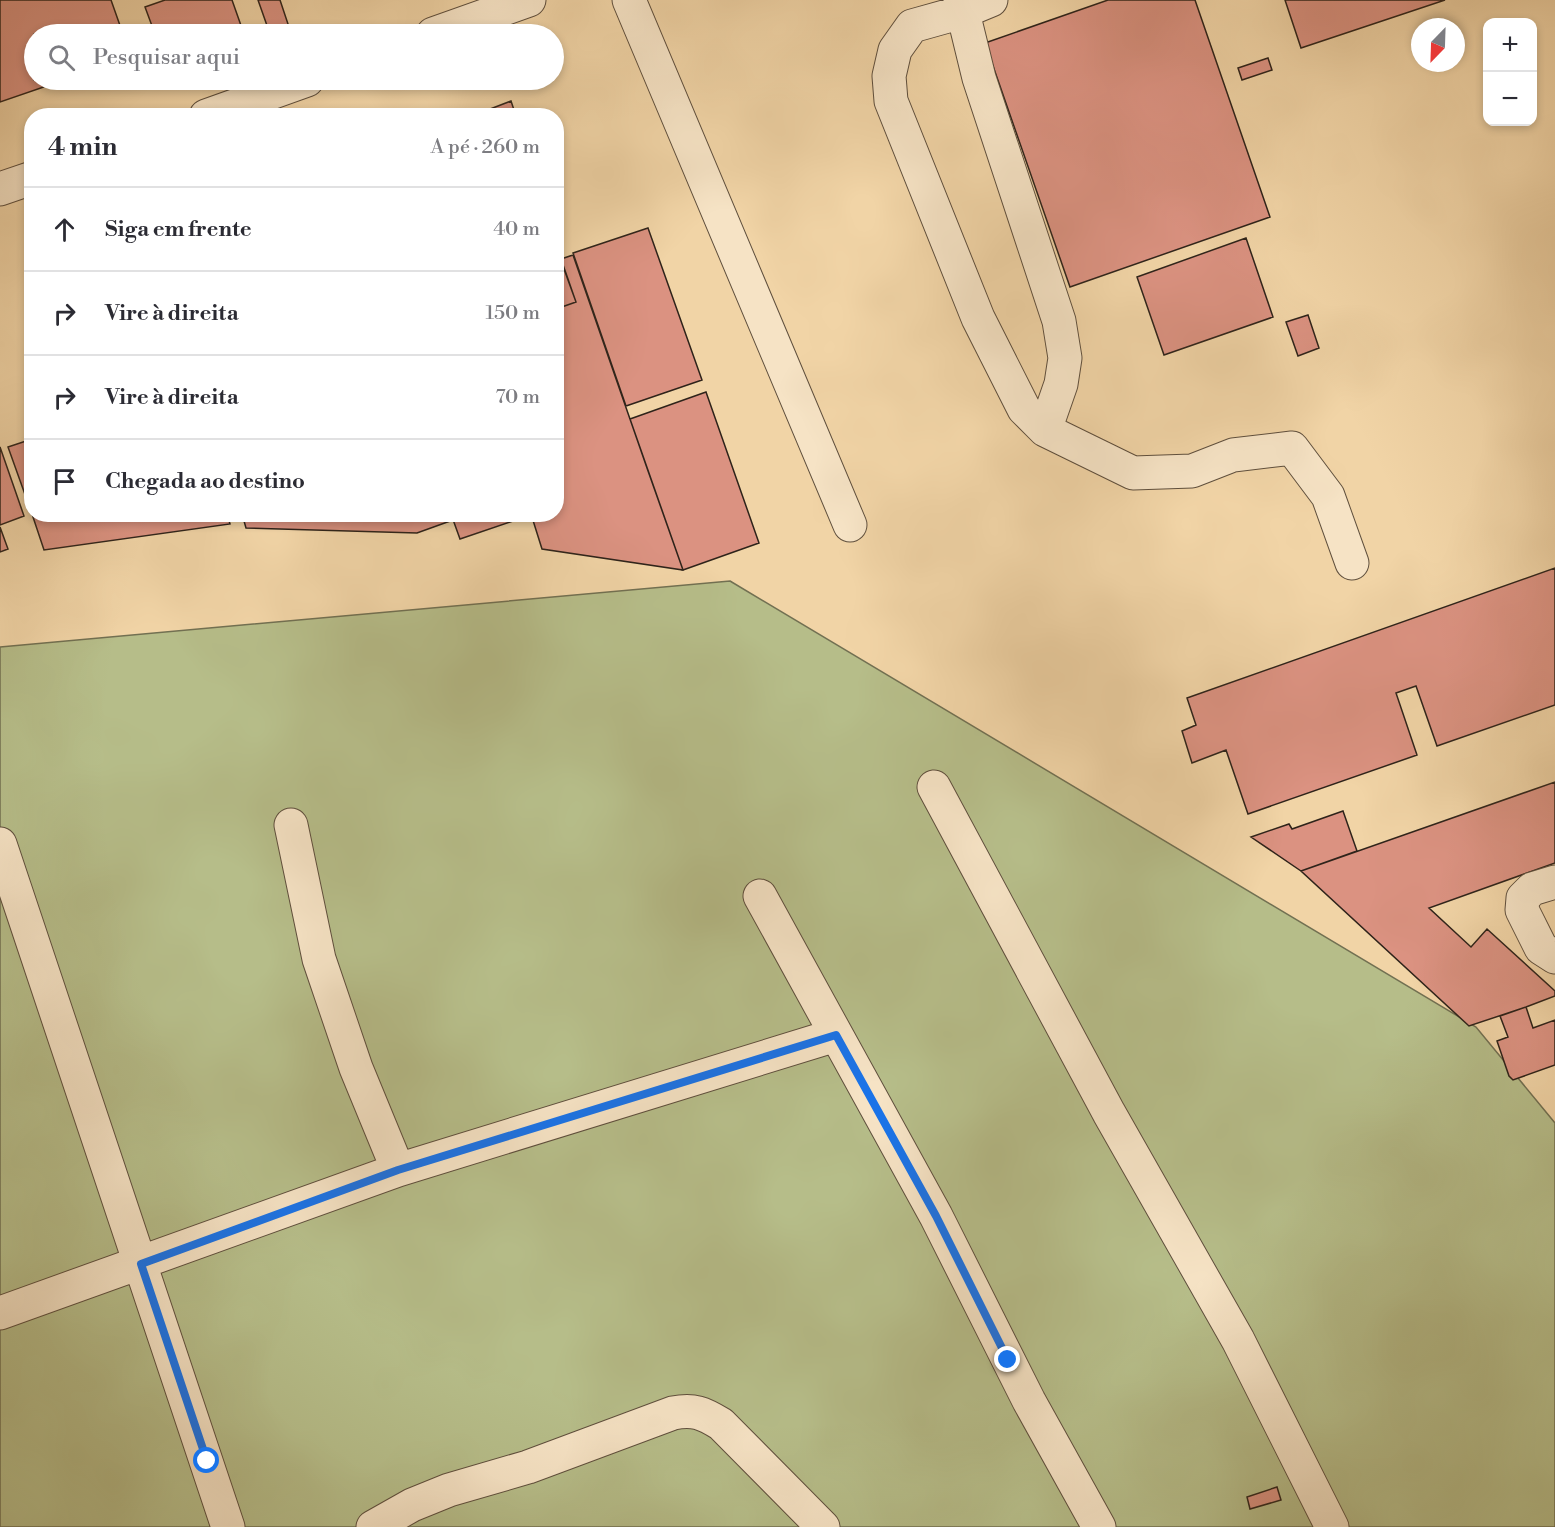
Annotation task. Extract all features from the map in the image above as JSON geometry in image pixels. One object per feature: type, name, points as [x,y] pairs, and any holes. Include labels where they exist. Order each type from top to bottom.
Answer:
[{"type":"street","points":[[461,24],[529,0]]},
{"type":"street","points":[[629,0],[850,525]]},
{"type":"street","points":[[991,0],[908,13],[889,76],[891,101],[978,318],[1024,409],[1045,430],[1133,473],[1192,471],[1233,455],[1292,448],[1328,496],[1352,562]]},
{"type":"street","points":[[961,6],[979,78],[1059,321],[1065,358],[1060,384],[1045,430]]},
{"type":"street","points":[[228,108],[279,90]]},
{"type":"street","points":[[0,189],[24,181]]},
{"type":"street","points":[[934,787],[1109,1113],[1238,1340],[1332,1527]]},
{"type":"street","points":[[291,825],[319,959],[356,1068],[398,1170]]},
{"type":"street","points":[[0,844],[228,1527]]},
{"type":"street","points":[[1555,882],[1532,889],[1523,898],[1522,910],[1541,948],[1555,957]]},
{"type":"street","points":[[760,896],[936,1216],[1029,1401],[1099,1527]]},
{"type":"street","points":[[0,1313],[398,1170],[836,1035]]},
{"type":"street","points":[[372,1527],[412,1505],[449,1490],[528,1467],[673,1413],[690,1410],[721,1424],[823,1527]]},
{"type":"green space","points":[[730,581],[1476,1027],[1555,1123],[1555,1527],[0,1527],[0,647]]},
{"type":"building","points":[[0,0],[111,0],[119,24],[24,24],[24,90],[35,90],[0,102]]},
{"type":"building","points":[[165,0],[232,0],[240,24],[151,24],[145,7]]},
{"type":"building","points":[[258,0],[280,0],[288,24],[266,24]]},
{"type":"building","points":[[1108,0],[1195,0],[1270,217],[1070,287],[985,43]]},
{"type":"building","points":[[1285,0],[1445,0],[1301,48]]},
{"type":"building","points":[[1268,58],[1272,70],[1242,80],[1238,68]]},
{"type":"building","points":[[511,101],[513,108],[493,108]]},
{"type":"building","points":[[648,228],[702,380],[626,406],[573,253]]},
{"type":"building","points":[[1246,238],[1273,317],[1164,355],[1137,277]]},
{"type":"building","points":[[573,255],[683,570],[542,549],[534,522],[564,522],[564,306],[576,302],[564,268],[564,258]]},
{"type":"building","points":[[564,269],[576,302],[564,306]]},
{"type":"building","points":[[1308,315],[1319,348],[1298,356],[1286,322]]},
{"type":"building","points":[[706,392],[759,543],[683,570],[630,419]]},
{"type":"building","points":[[24,442],[24,492],[8,447]]},
{"type":"building","points":[[0,447],[24,516],[0,525]]},
{"type":"building","points":[[35,522],[229,522],[230,524],[44,550]]},
{"type":"building","points":[[244,522],[447,522],[417,533],[246,528]]},
{"type":"building","points":[[454,522],[510,522],[460,539]]},
{"type":"building","points":[[0,527],[8,549],[0,552]]},
{"type":"building","points":[[1555,568],[1555,705],[1437,746],[1416,686],[1396,693],[1417,755],[1248,814],[1226,750],[1192,763],[1182,731],[1196,725],[1187,698]]},
{"type":"building","points":[[1555,782],[1555,863],[1429,908],[1471,947],[1487,929],[1555,991],[1555,996],[1526,1007],[1469,1026],[1301,871]]},
{"type":"building","points":[[1343,811],[1357,851],[1301,871],[1251,837],[1289,824],[1292,829]]},
{"type":"building","points":[[1526,1007],[1533,1028],[1555,1020],[1555,1065],[1513,1080],[1509,1076],[1497,1041],[1508,1037],[1500,1016]]},
{"type":"building","points":[[1277,1487],[1281,1500],[1250,1509],[1247,1497]]},
{"type":"route","points":[[207,1461],[141,1264],[398,1170],[836,1035],[936,1216],[1008,1360]]}]
